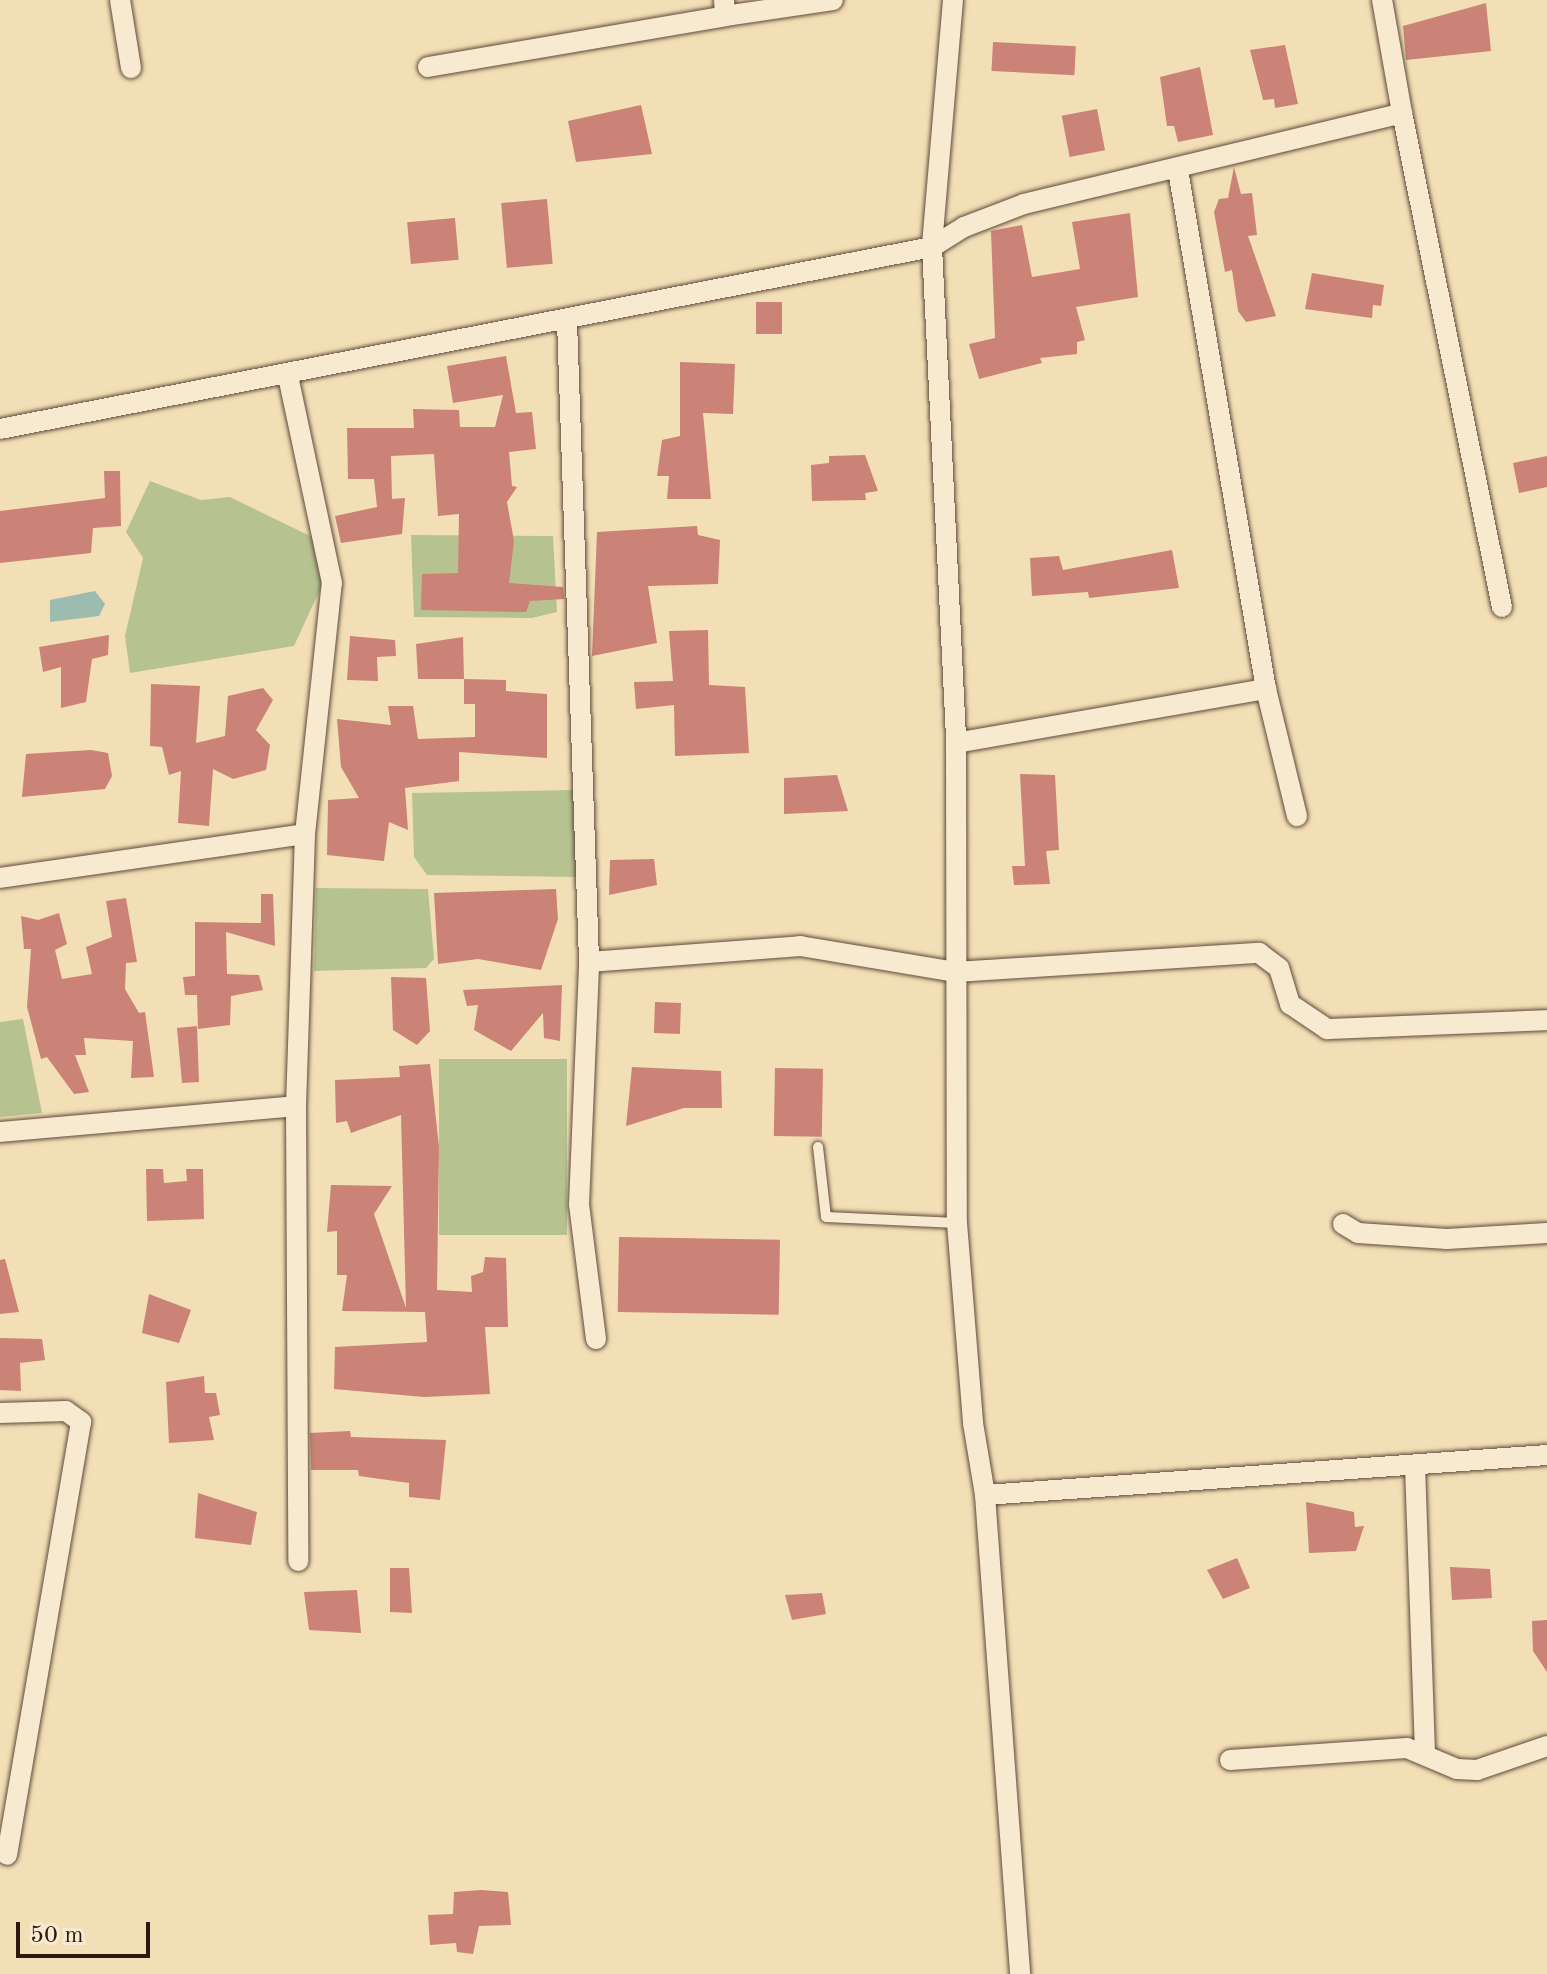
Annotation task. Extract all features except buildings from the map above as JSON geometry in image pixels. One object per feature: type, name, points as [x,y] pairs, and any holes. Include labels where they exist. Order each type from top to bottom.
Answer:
[{"type":"street","points":[[120,0],[131,68]]},
{"type":"street","points":[[428,67],[724,8],[833,0]]},
{"type":"street","points":[[953,0],[932,247],[956,743],[957,1223],[973,1423],[985,1495],[1020,1974]]},
{"type":"street","points":[[1382,0],[1502,607]]},
{"type":"street","points":[[0,429],[288,376],[932,247],[964,227],[1024,204],[1178,170],[1402,113]]},
{"type":"street","points":[[1178,170],[1266,689],[1297,816]]},
{"type":"street","points":[[567,321],[589,962],[579,1205],[596,1339]]},
{"type":"street","points":[[288,376],[332,583],[305,834],[296,1106],[298,1561]]},
{"type":"street","points":[[956,743],[1266,689]]},
{"type":"street","points":[[0,878],[305,834]]},
{"type":"street","points":[[589,962],[800,946],[955,972],[1259,953],[1279,968],[1290,1004],[1327,1029],[1547,1020]]},
{"type":"street","points":[[0,1132],[296,1106]]},
{"type":"street","points":[[1343,1224],[1358,1233],[1447,1239],[1547,1233]]},
{"type":"street","points":[[0,1413],[66,1411],[81,1422],[7,1855]]},
{"type":"street","points":[[985,1495],[1547,1455]]},
{"type":"street","points":[[1415,1466],[1425,1753]]},
{"type":"street","points":[[1230,1760],[1407,1748],[1457,1769],[1477,1770],[1547,1746]]},
{"type":"lane","points":[[818,1147],[826,1217],[957,1223]]},
{"type":"green space","points":[[150,481],[201,500],[230,497],[312,537],[331,566],[294,646],[130,673],[125,636],[143,558],[126,532]]},
{"type":"green space","points":[[411,535],[553,536],[557,612],[532,618],[414,617]]},
{"type":"green space","points":[[573,790],[577,877],[427,875],[414,857],[412,793]]},
{"type":"green space","points":[[316,888],[428,889],[434,959],[426,968],[314,971]]},
{"type":"green space","points":[[23,1019],[42,1113],[0,1117],[0,1022]]},
{"type":"green space","points":[[439,1059],[567,1059],[567,1235],[439,1235]]},
{"type":"shaded area","points":[[95,591],[105,604],[99,616],[50,622],[50,600]]}]
